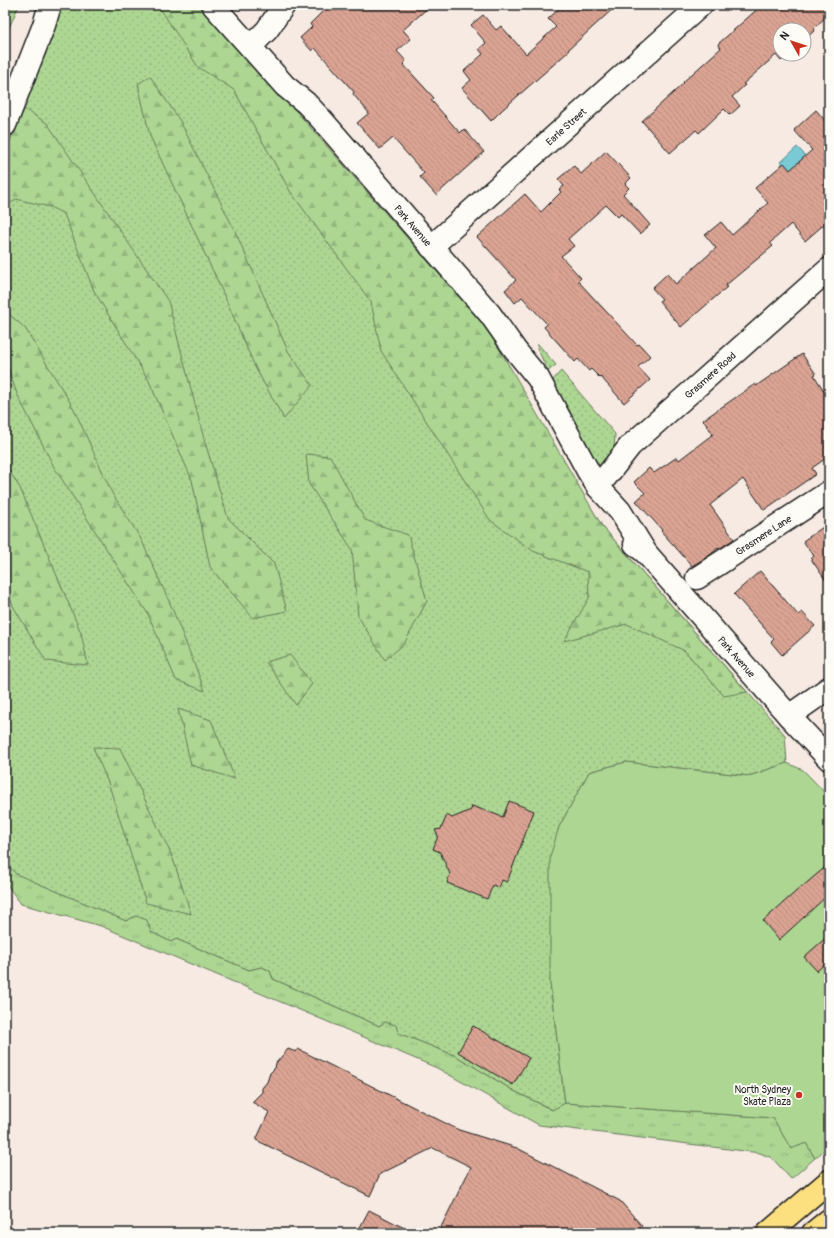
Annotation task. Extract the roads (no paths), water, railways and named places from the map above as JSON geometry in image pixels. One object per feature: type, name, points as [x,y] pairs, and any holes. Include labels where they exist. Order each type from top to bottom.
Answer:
[{"type":"main road","points":[[768,1233],[829,1181]]},
{"type":"main road","points":[[813,1233],[829,1220]]},
{"type":"street","points":[[5,125],[44,25],[50,5]]},
{"type":"street","name":"Park Avenue","points":[[213,5],[285,86],[306,103]]},
{"type":"street","name":"Park Avenue","points":[[228,5],[279,64],[306,103],[490,314],[516,351],[538,378],[588,472],[598,487],[620,511],[646,553]]},
{"type":"street","points":[[258,39],[267,30],[284,5]]},
{"type":"street","name":"Earle Street","points":[[431,248],[701,5]]},
{"type":"street","name":"Grasmere Road","points":[[598,487],[630,446],[829,269]]},
{"type":"street","name":"Park Avenue","points":[[516,351],[535,385],[585,492],[613,525],[646,553],[789,716],[829,759]]},
{"type":"street","name":"Grasmere Lane","points":[[697,578],[829,492]]},
{"type":"street","points":[[789,716],[829,688]]},
{"type":"water","points":[[797,147],[806,156],[788,172],[780,163]]},
{"type":"place","name":"North Sydney Skate Plaza","points":[[799,1095]]}]
